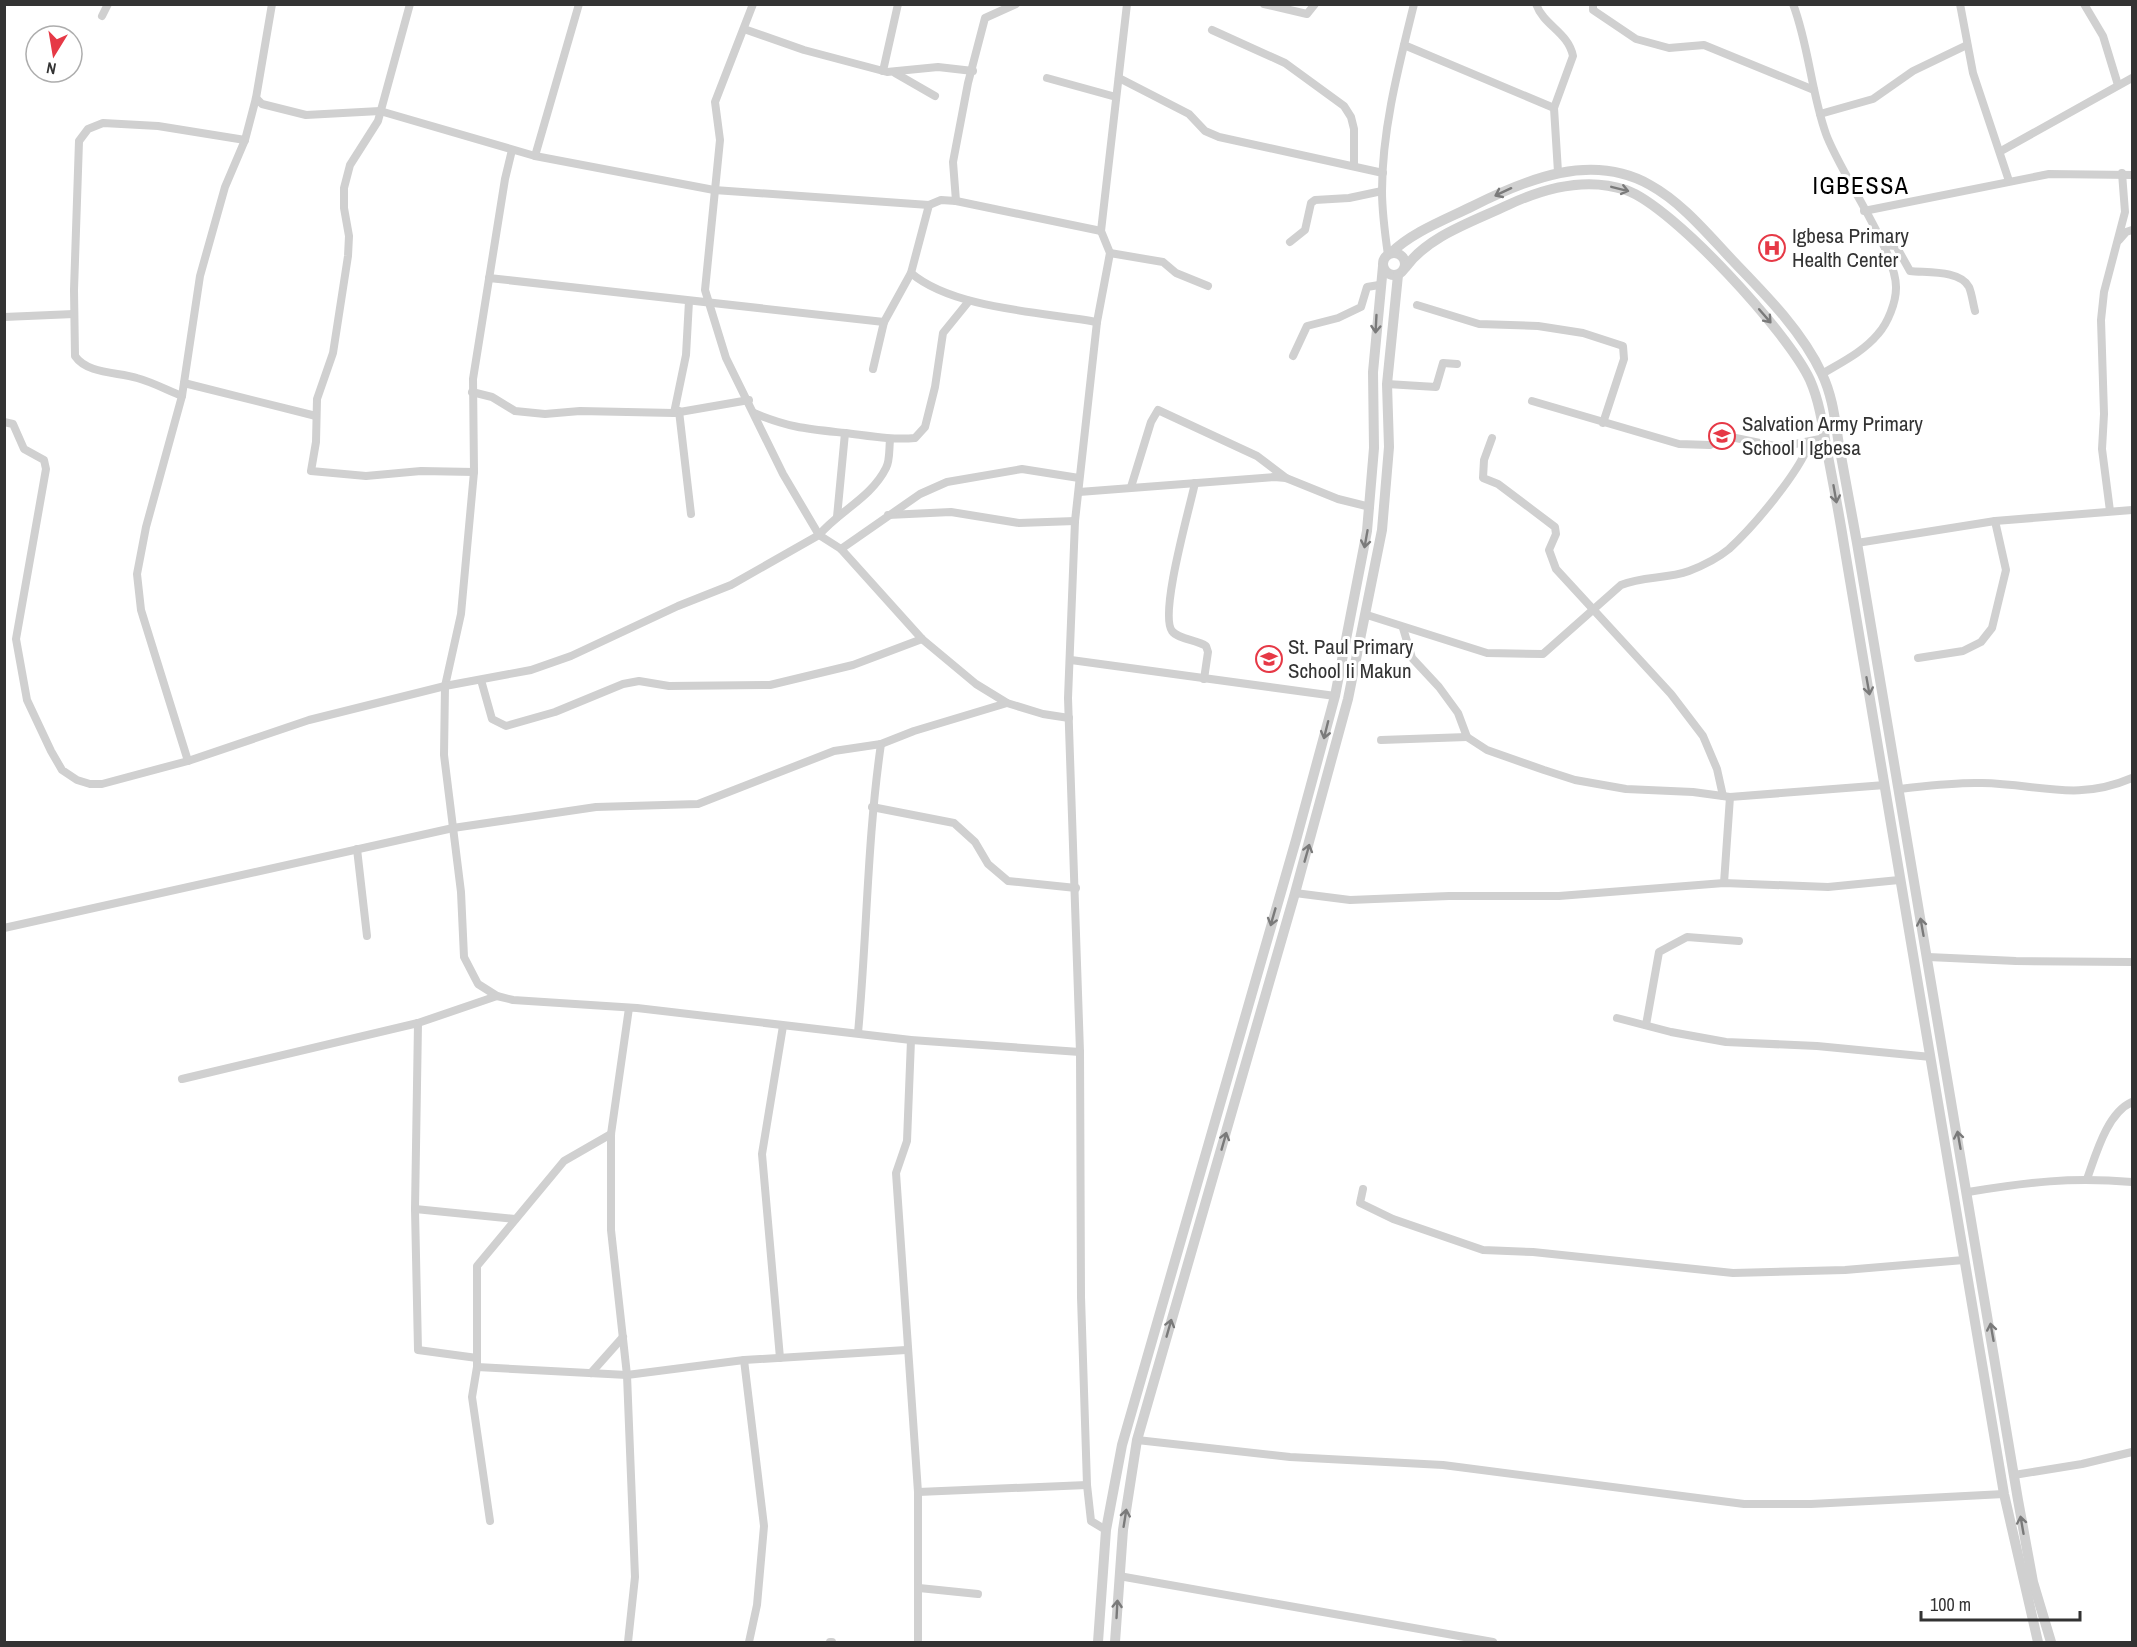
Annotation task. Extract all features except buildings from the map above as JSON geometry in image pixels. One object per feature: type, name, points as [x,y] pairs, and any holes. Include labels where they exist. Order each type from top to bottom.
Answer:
[{"type":"street","points":[[102,16],[108,4]]},
{"type":"street","points":[[188,761],[141,610],[137,574],[146,527],[182,396],[200,276],[225,187],[245,140],[256,99],[272,4]]},
{"type":"street","points":[[410,4],[378,122],[350,165],[344,188],[344,208],[349,236],[348,256],[333,353],[320,387],[312,473],[366,476],[421,471],[474,472]]},
{"type":"street","points":[[535,156],[579,4]]},
{"type":"street","points":[[753,4],[716,102],[720,140],[704,276],[707,303],[726,358],[749,400],[783,474],[819,535],[841,549],[922,639],[976,684],[1007,703],[1029,711],[1069,718]]},
{"type":"street","points":[[883,71],[898,4]]},
{"type":"street","points":[[956,201],[953,162],[968,83],[973,71],[985,18],[1016,4]]},
{"type":"street","points":[[1106,1530],[1092,1521],[1087,1485],[1081,1297],[1080,1052],[1069,718],[1075,521],[1097,322],[1110,254],[1101,231],[1127,4]]},
{"type":"street","points":[[1264,4],[1307,14],[1315,4]]},
{"type":"street","points":[[1413,4],[1383,173],[1382,191],[1388,274],[1401,272],[1417,253],[1441,237],[1540,192],[1562,186],[1616,187],[1636,194],[1661,210],[1688,233],[1788,345],[1810,380],[1821,414],[2004,1494],[2038,1642]]},
{"type":"street","points":[[1536,4],[1542,16],[1566,36],[1573,56],[1554,108],[1558,172]]},
{"type":"street","points":[[1593,4],[1593,10],[1636,39],[1669,48],[1704,45],[1814,90]]},
{"type":"street","points":[[1793,4],[1826,134],[1864,211],[1884,245],[1896,288],[1886,321],[1879,333],[1861,351],[1822,374]]},
{"type":"street","points":[[1960,4],[1973,73],[2001,151],[2009,181]]},
{"type":"street","points":[[2085,4],[2103,36],[2118,85]]},
{"type":"street","points":[[744,29],[804,50],[883,71],[895,72],[938,66],[973,71]]},
{"type":"street","points":[[1212,30],[1286,63],[1344,106],[1351,117],[1354,129],[1354,165]]},
{"type":"street","points":[[1404,45],[1554,108]]},
{"type":"street","points":[[1820,114],[1873,99],[1913,71],[1967,45]]},
{"type":"street","points":[[895,72],[935,96]]},
{"type":"street","points":[[1047,78],[1116,97]]},
{"type":"street","points":[[1119,78],[1189,114],[1205,131],[1211,134],[1383,173]]},
{"type":"street","points":[[2001,151],[2133,78]]},
{"type":"street","points":[[256,99],[262,104],[306,115],[380,111],[535,156],[714,190],[929,205],[940,200],[956,201],[1101,231]]},
{"type":"street","points":[[182,396],[138,378],[89,367],[79,362],[75,356],[77,174],[80,141],[88,129],[103,123],[158,126],[245,140]]},
{"type":"street","points":[[512,150],[489,278],[472,392],[474,472],[461,614],[445,686],[444,754],[464,957],[478,984],[497,996],[541,1003],[629,1008],[911,1040],[1080,1052]]},
{"type":"street","points":[[1098,1642],[1106,1530],[1122,1446],[1296,840],[1335,696],[1352,619],[1370,507],[1374,448],[1372,372],[1379,285],[1387,258],[1431,227],[1513,187],[1558,172],[1611,171],[1635,178],[1669,198],[1760,289],[1798,335],[1822,374],[1834,411],[1968,1192],[2014,1475],[2033,1582],[2051,1642]]},
{"type":"street","points":[[1864,211],[2049,174],[2122,173],[2133,175]]},
{"type":"street","points":[[2110,511],[2102,449],[2104,414],[2101,320],[2104,292],[2125,212],[2122,173]]},
{"type":"street","points":[[1290,242],[1305,230],[1311,203],[1315,200],[1349,198],[1382,191]]},
{"type":"street","points":[[873,369],[884,322],[911,273],[929,205]]},
{"type":"street","points":[[2117,243],[2126,232],[2133,230]]},
{"type":"street","points":[[1884,245],[1896,246],[1910,271],[1951,275],[1964,281],[1969,288],[1975,311]]},
{"type":"street","points":[[1110,254],[1163,262],[1176,273],[1208,286]]},
{"type":"street","points":[[1115,1642],[1119,1576],[1137,1440],[1339,740],[1367,615],[1382,530],[1388,471],[1387,384],[1403,257],[1387,258]]},
{"type":"street","points":[[911,273],[930,285],[969,301],[1097,322]]},
{"type":"street","points":[[489,278],[884,322]]},
{"type":"street","points":[[1293,356],[1307,326],[1338,318],[1361,307],[1367,287],[1379,285]]},
{"type":"street","points":[[689,301],[686,355],[677,412],[691,514]]},
{"type":"street","points":[[754,413],[792,428],[890,440],[915,438],[925,427],[935,387],[943,333],[969,301]]},
{"type":"street","points":[[1417,305],[1479,324],[1538,326],[1583,333],[1623,346],[1624,359],[1603,423]]},
{"type":"street","points":[[4,317],[74,314]]},
{"type":"street","points":[[1387,384],[1436,387],[1440,366],[1443,363],[1457,364]]},
{"type":"street","points":[[184,383],[316,416]]},
{"type":"street","points":[[472,392],[492,397],[515,411],[530,413],[677,412],[749,400]]},
{"type":"street","points":[[1532,401],[1684,445],[1710,445],[1726,436],[1774,447],[1825,438]]},
{"type":"street","points":[[1131,487],[1151,422],[1158,410],[1257,456],[1287,476],[1286,478]]},
{"type":"street","points":[[4,422],[13,424],[24,449],[44,460],[46,469],[16,639],[27,700],[62,770],[76,780],[90,784],[102,784],[188,761],[309,720],[445,686],[531,670],[571,656],[678,606],[731,585],[819,535],[837,517],[859,502],[887,467],[890,440]]},
{"type":"street","points":[[837,517],[844,433]]},
{"type":"street","points":[[1492,438],[1484,460],[1483,478],[1498,484],[1555,527],[1556,534],[1548,545],[1554,564],[1671,694],[1703,736],[1726,797],[1724,883]]},
{"type":"street","points":[[1367,615],[1493,654],[1543,654],[1628,582],[1689,571],[1728,549],[1788,482],[1802,461],[1810,442]]},
{"type":"street","points":[[841,549],[920,494],[947,482],[1022,469],[1080,478]]},
{"type":"street","points":[[1079,492],[1286,478],[1338,499],[1370,507]]},
{"type":"street","points":[[1195,483],[1175,567],[1169,624],[1175,633],[1206,646],[1208,652],[1204,679]]},
{"type":"street","points":[[1857,543],[1995,521],[2133,510]]},
{"type":"street","points":[[888,515],[951,512],[1019,523],[1075,521]]},
{"type":"street","points":[[1918,658],[1963,651],[1981,642],[1992,628],[2006,570],[1995,521]]},
{"type":"street","points":[[1403,628],[1412,658],[1458,713],[1467,737]]},
{"type":"street","points":[[481,680],[492,719],[506,726],[555,712],[623,684],[639,681],[669,686],[770,685],[853,665],[922,639]]},
{"type":"street","points":[[1071,660],[1335,696]]},
{"type":"street","points":[[4,928],[453,828],[596,807],[698,804],[834,751],[881,744],[914,731],[1007,703]]},
{"type":"street","points":[[1381,740],[1467,737],[1487,750],[1575,780],[1626,789],[1693,792],[1726,797],[1885,785]]},
{"type":"street","points":[[858,1033],[866,953],[872,807],[881,744]]},
{"type":"street","points":[[1898,789],[1980,783],[2073,792],[2102,788],[2133,778]]},
{"type":"street","points":[[872,807],[954,823],[975,842],[988,864],[1008,881],[1076,888]]},
{"type":"street","points":[[357,849],[367,936]]},
{"type":"street","points":[[1295,893],[1350,900],[1449,896],[1559,896],[1724,883],[1828,887],[1899,880]]},
{"type":"street","points":[[1646,1025],[1659,952],[1687,937],[1739,940]]},
{"type":"street","points":[[1928,957],[2016,961],[2133,962]]},
{"type":"street","points":[[182,1079],[418,1023],[497,996]]},
{"type":"street","points":[[627,1642],[635,1576],[627,1375],[611,1230],[611,1134],[629,1008]]},
{"type":"street","points":[[1617,1017],[1726,1042],[1931,1057]]},
{"type":"street","points":[[418,1023],[415,1209],[418,1350],[477,1362],[627,1375],[744,1360],[906,1350]]},
{"type":"street","points":[[780,1358],[762,1154],[783,1026]]},
{"type":"street","points":[[911,1040],[906,1107],[907,1141],[896,1173],[903,1245],[906,1350],[918,1492],[918,1642]]},
{"type":"street","points":[[2087,1179],[2119,1110],[2133,1102]]},
{"type":"street","points":[[490,1521],[472,1397],[477,1362],[477,1266],[564,1161],[611,1134]]},
{"type":"street","points":[[1968,1192],[2037,1180],[2087,1179],[2133,1182]]},
{"type":"street","points":[[1363,1189],[1360,1203],[1384,1215],[1483,1250],[1533,1252],[1733,1273],[1845,1270],[1964,1260]]},
{"type":"street","points":[[415,1209],[515,1219]]},
{"type":"street","points":[[591,1373],[623,1337]]},
{"type":"street","points":[[744,1360],[764,1526],[757,1605],[749,1642]]},
{"type":"street","points":[[1137,1440],[1290,1457],[1443,1466],[1744,1504],[1811,1504],[2004,1494]]},
{"type":"street","points":[[2014,1475],[2082,1464],[2133,1452]]},
{"type":"street","points":[[918,1492],[1087,1485]]},
{"type":"street","points":[[1119,1576],[1492,1642]]},
{"type":"street","points":[[919,1588],[978,1594]]},
{"type":"place","name":"Igbesa Primary Health Center","points":[[1772,248]]},
{"type":"place","name":"Salvation Army Primary School I Igbesa","points":[[1722,436]]},
{"type":"place","name":"St. Paul Primary School Ii Makun","points":[[1269,659]]},
{"type":"district","name":"IGBESSA","points":[[1861,186]]}]
